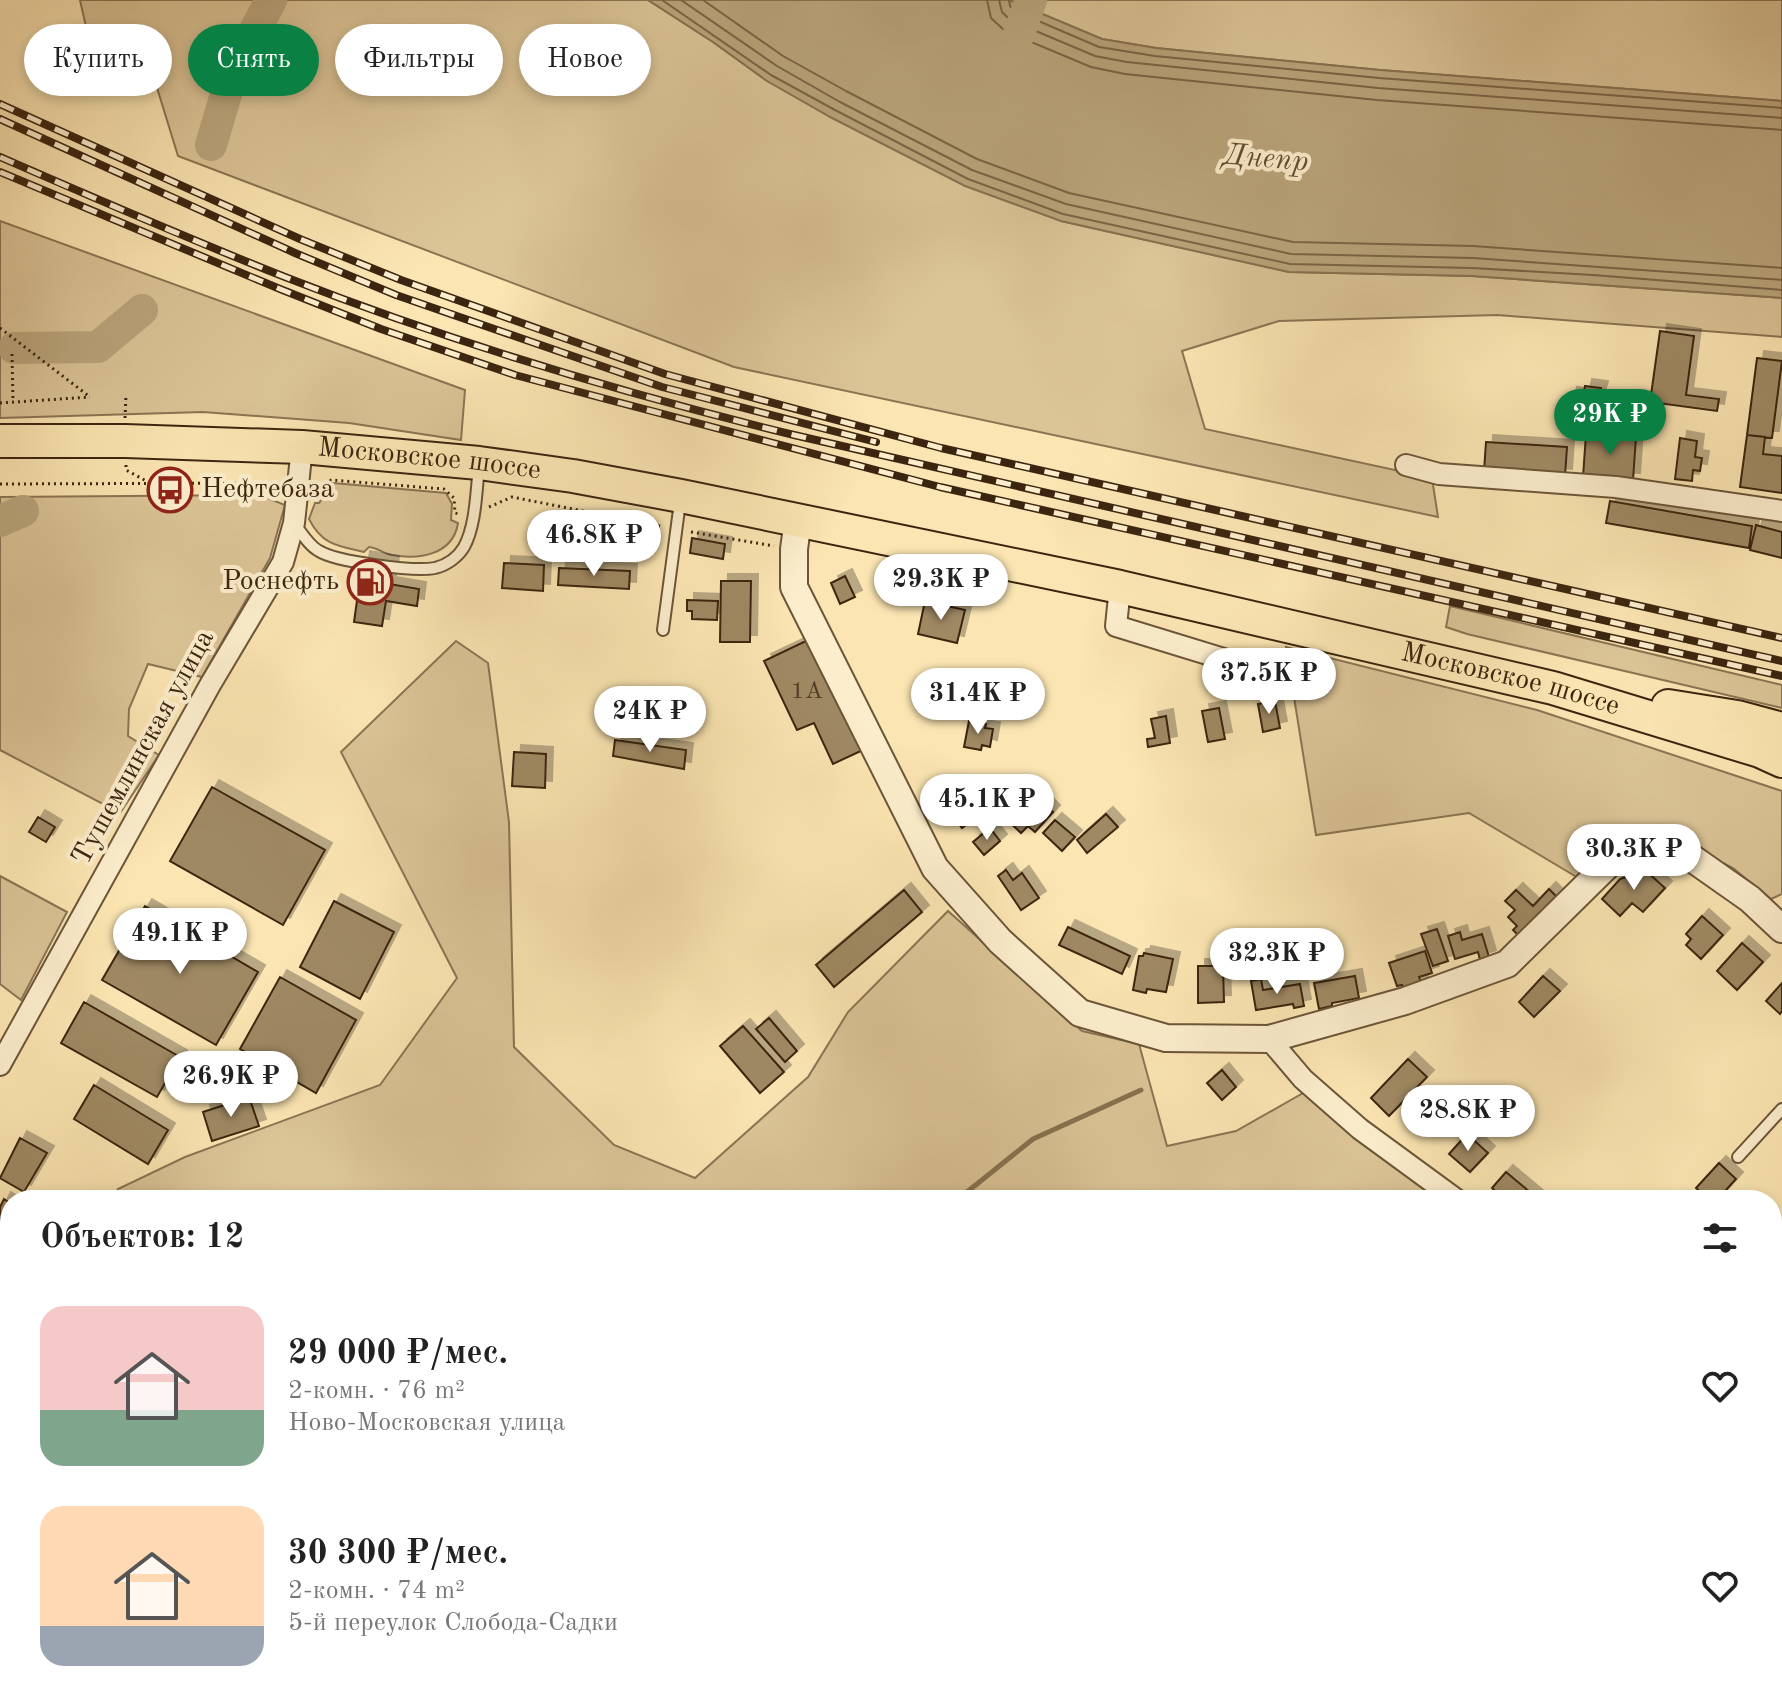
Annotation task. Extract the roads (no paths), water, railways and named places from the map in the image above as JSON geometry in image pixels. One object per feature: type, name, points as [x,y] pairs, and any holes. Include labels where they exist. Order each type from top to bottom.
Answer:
[{"type":"main road","name":"Московское шоссе","points":[[0,441],[125,441],[302,447],[479,463],[681,496],[796,534],[1120,587],[1553,688],[1760,751],[1782,761]]},
{"type":"main road","points":[[1553,688],[1737,717],[1782,729]]},
{"type":"street","name":"Тушемлинская улица","points":[[0,1065],[210,685],[283,562],[294,523],[302,447]]},
{"type":"street","points":[[1406,465],[1439,474],[1616,487],[1782,511]]},
{"type":"street","points":[[796,534],[794,587],[935,868],[1000,941],[1080,1013],[1166,1038],[1269,1039],[1405,1001],[1507,964],[1633,840],[1686,854],[1750,899],[1782,929]]},
{"type":"street","points":[[1120,587],[1116,626],[1276,675]]},
{"type":"street","points":[[1269,1039],[1303,1079],[1360,1129],[1443,1190]]},
{"type":"lane","points":[[294,523],[317,551],[344,560],[420,569],[437,567],[454,559],[465,546],[473,515],[479,463]]},
{"type":"lane","points":[[663,630],[681,496]]},
{"type":"lane","points":[[1738,1157],[1782,1109]]},
{"type":"water","name":"Днепр","points":[[648,0],[1009,0],[1102,39],[1156,48],[1380,70],[1782,101],[1782,298],[1472,276],[1289,272],[1061,221],[965,186],[832,118],[767,81]]},
{"type":"waterway","points":[[211,145],[232,74],[271,0]]},
{"type":"waterway","points":[[1013,50],[1031,0]]},
{"type":"waterway","points":[[14,348],[98,347],[142,310]]},
{"type":"waterway","points":[[0,521],[23,511]]},
{"type":"waterway","points":[[969,1190],[1033,1139],[1141,1090]]},
{"type":"railway","points":[[0,104],[300,239],[401,280],[665,374],[941,448],[1782,638]]},
{"type":"railway","points":[[0,119],[295,253],[396,295],[662,387],[876,442]]},
{"type":"railway","points":[[0,157],[213,248],[347,301],[601,384],[794,435],[1782,661]]},
{"type":"railway","points":[[0,172],[381,329],[515,375],[940,487],[1782,676]]},
{"type":"place","name":"Нефтебаза","points":[[170,490]]},
{"type":"place","name":"Роснефть","points":[[370,582]]}]
